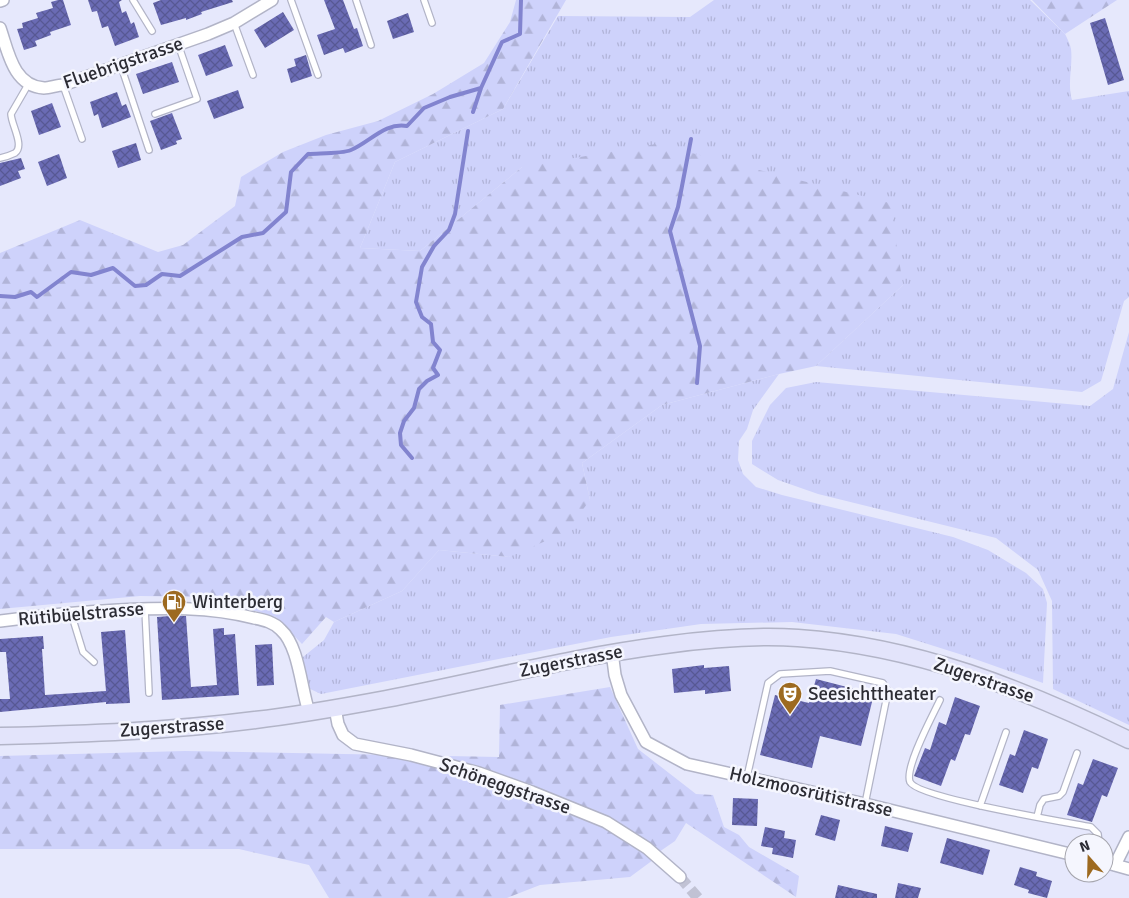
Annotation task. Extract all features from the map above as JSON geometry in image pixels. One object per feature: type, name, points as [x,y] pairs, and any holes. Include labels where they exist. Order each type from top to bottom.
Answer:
[{"type":"main road","name":"Zugerstrasse","points":[[0,736],[90,733],[257,720],[335,708],[612,652],[698,640],[753,637],[798,638],[892,650],[977,675],[1076,714],[1129,740]]},
{"type":"street","name":"Fluebrigstrasse","points":[[29,83],[43,88],[63,84],[234,23],[272,0]]},
{"type":"street","points":[[0,28],[13,68],[29,83]]},
{"type":"street","name":"Rütibüelstrasse","points":[[0,621],[71,613],[190,608],[215,610],[272,623],[286,635],[296,656],[309,712]]},
{"type":"street","name":"Holzmoosrütistrasse","points":[[612,652],[615,676],[621,695],[646,742],[687,764],[865,804],[1064,853]]},
{"type":"street","name":"Schöneggstrasse","points":[[335,708],[338,724],[343,735],[356,744],[471,770],[606,822],[647,848],[680,877]]},
{"type":"street","points":[[1114,856],[1129,837]]},
{"type":"street","points":[[1114,864],[1129,869]]},
{"type":"lane","points":[[133,0],[152,31]]},
{"type":"lane","points":[[291,0],[318,75]]},
{"type":"lane","points":[[356,0],[372,45]]},
{"type":"lane","points":[[424,0],[432,22]]},
{"type":"lane","points":[[234,23],[253,75]]},
{"type":"lane","points":[[155,114],[197,99],[178,44]]},
{"type":"lane","points":[[120,63],[149,150]]},
{"type":"lane","points":[[0,158],[19,149],[20,145],[11,120],[11,114],[29,83]]},
{"type":"lane","points":[[63,84],[82,139]]},
{"type":"lane","points":[[145,609],[149,693]]},
{"type":"lane","points":[[71,613],[83,652],[94,662]]},
{"type":"lane","points":[[747,777],[768,683],[780,674],[830,671],[883,683],[888,691],[865,804]]},
{"type":"lane","points":[[940,700],[916,751],[908,774],[910,783],[916,788],[960,802],[1091,827],[1097,833]]},
{"type":"lane","points":[[980,806],[1006,732]]},
{"type":"lane","points":[[1037,817],[1040,805],[1044,799],[1059,796],[1063,792],[1077,753]]},
{"type":"green space","points":[[516,0],[566,0],[503,109],[395,162],[360,248],[420,251],[522,167],[656,144],[890,203],[903,285],[816,366],[662,405],[582,463],[590,500],[566,532],[509,557],[439,550],[402,591],[334,622],[326,617],[302,644],[276,617],[207,597],[140,596],[0,609],[0,253],[80,220],[158,252],[183,245],[235,206],[241,177],[283,152],[326,135],[378,121],[433,94],[484,63],[510,22]]},
{"type":"green space","points":[[714,0],[1030,0],[1065,34],[1068,41],[1071,49],[1070,87],[1072,100],[1129,91],[1129,297],[1124,301],[1101,381],[1082,392],[816,366],[903,285],[522,167],[420,251],[360,248],[395,162],[503,109],[558,16],[690,17]]},
{"type":"green space","points":[[1032,0],[1117,0],[1065,34]]},
{"type":"green space","points":[[1129,332],[1129,725],[1053,689],[1052,601],[1038,570],[996,538],[818,494],[778,480],[752,464],[752,441],[770,405],[786,388],[816,382],[1090,406],[1113,389]]},
{"type":"green space","points":[[779,374],[753,410],[747,429],[739,441],[738,460],[743,474],[756,487],[782,495],[953,537],[988,550],[1026,573],[1043,589],[1047,603],[1043,683],[896,634],[792,622],[701,624],[611,637],[321,694],[308,688],[303,657],[324,640],[334,622],[402,591],[439,550],[509,557],[590,500],[582,463],[662,405]]},
{"type":"green space","points":[[610,687],[638,749],[696,794],[713,795],[724,827],[739,835],[749,847],[799,876],[796,897],[686,823],[675,841],[630,877],[540,885],[507,898],[329,898],[309,865],[239,849],[0,849],[0,756],[185,751],[499,757],[500,705]]},
{"type":"building","points":[[63,0],[71,25],[50,32],[51,35],[35,41],[37,46],[24,50],[17,29],[23,28],[22,23],[38,18],[36,13],[53,8],[51,2]]},
{"type":"building","points":[[88,0],[122,0],[119,2],[122,13],[126,11],[131,24],[134,22],[139,37],[115,46],[108,26],[102,28],[97,11],[92,12]]},
{"type":"building","points":[[161,0],[232,0],[233,2],[201,12],[202,14],[186,20],[186,18],[161,25],[153,3]]},
{"type":"building","points":[[324,0],[343,0],[354,29],[357,28],[363,46],[345,53],[343,48],[324,55],[317,35],[335,29]]},
{"type":"building","points":[[283,12],[294,30],[265,48],[254,30]]},
{"type":"building","points":[[408,13],[414,32],[393,39],[387,21]]},
{"type":"building","points":[[1105,18],[1124,80],[1108,85],[1090,23]]},
{"type":"building","points":[[225,45],[233,66],[206,76],[198,55]]},
{"type":"building","points":[[306,55],[312,76],[291,83],[287,69],[296,66],[294,59]]},
{"type":"building","points":[[172,62],[179,82],[143,94],[136,74]]},
{"type":"building","points":[[238,90],[244,108],[214,119],[207,101]]},
{"type":"building","points":[[117,92],[122,106],[126,104],[131,117],[102,128],[98,114],[94,116],[90,102]]},
{"type":"building","points":[[52,103],[61,127],[39,135],[31,111]]},
{"type":"building","points":[[172,113],[182,139],[176,141],[177,144],[161,150],[150,121]]},
{"type":"building","points":[[136,143],[141,160],[118,168],[112,151]]},
{"type":"building","points":[[59,154],[67,178],[47,186],[38,162]]},
{"type":"building","points":[[21,158],[25,169],[18,171],[21,178],[0,186],[0,163]]},
{"type":"building","points":[[186,616],[191,687],[217,685],[213,629],[224,628],[224,635],[235,634],[239,695],[162,700],[157,617]]},
{"type":"building","points":[[125,630],[130,703],[106,704],[106,702],[0,712],[0,699],[10,699],[6,652],[0,652],[0,639],[43,636],[45,695],[106,691],[101,632]]},
{"type":"building","points":[[272,644],[274,685],[257,686],[255,645]]},
{"type":"building","points":[[704,665],[704,668],[729,666],[731,691],[705,694],[705,690],[674,693],[672,669]]},
{"type":"building","points":[[816,679],[874,694],[861,746],[820,736],[812,768],[760,755],[775,695],[809,703]]},
{"type":"building","points":[[955,697],[980,706],[970,735],[965,734],[955,761],[951,759],[941,786],[914,776],[925,748],[930,750],[939,722],[946,725]]},
{"type":"building","points":[[1024,730],[1048,739],[1038,769],[1032,767],[1023,793],[999,785],[1010,754],[1015,756]]},
{"type":"building","points":[[1093,759],[1118,768],[1107,797],[1102,795],[1092,822],[1067,815],[1078,783],[1083,785]]},
{"type":"building","points":[[733,798],[758,799],[757,826],[732,825]]},
{"type":"building","points":[[821,815],[840,820],[835,841],[815,835]]},
{"type":"building","points":[[885,826],[913,833],[908,852],[881,846]]},
{"type":"building","points":[[765,827],[785,831],[784,838],[796,840],[793,858],[772,854],[773,848],[761,846]]},
{"type":"building","points":[[947,838],[990,850],[983,875],[940,863]]},
{"type":"building","points":[[1020,867],[1037,872],[1036,876],[1052,881],[1047,898],[1028,893],[1029,890],[1014,885]]},
{"type":"building","points":[[898,883],[921,888],[918,898],[895,898]]},
{"type":"building","points":[[838,885],[877,894],[877,898],[835,898]]},
{"type":"waterway","points":[[473,112],[481,88],[502,42],[520,34],[521,0]]},
{"type":"waterway","points":[[0,296],[15,297],[31,292],[37,297],[71,272],[91,275],[113,268],[135,286],[146,285],[162,274],[180,276],[242,237],[263,233],[286,212],[291,172],[308,154],[336,153],[351,150],[378,133],[392,127],[407,126],[424,108],[450,97],[481,88]]},
{"type":"waterway","points":[[412,458],[401,445],[400,433],[404,421],[414,408],[419,389],[427,381],[438,375],[433,368],[440,350],[433,342],[431,324],[422,317],[416,302],[422,267],[434,246],[449,230],[455,214],[468,131]]},
{"type":"waterway","points":[[691,139],[678,207],[670,231],[700,346],[697,383]]},
{"type":"tunnel","points":[[680,877],[698,898]]},
{"type":"place","name":"Winterberg","points":[[174,623]]},
{"type":"place","name":"Seesichttheater","points":[[790,715]]}]
